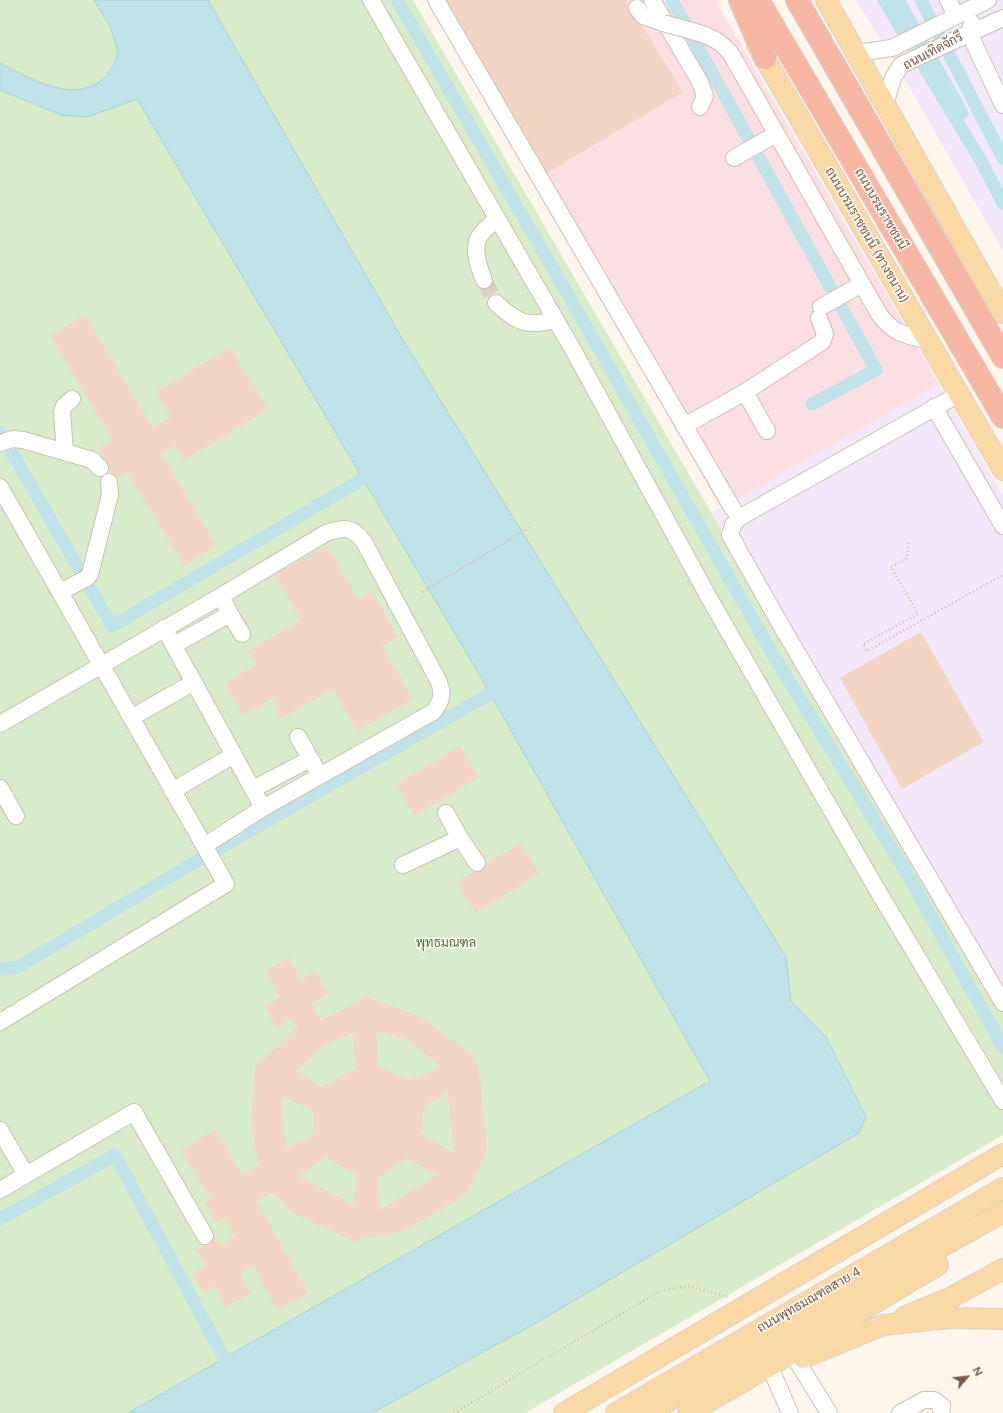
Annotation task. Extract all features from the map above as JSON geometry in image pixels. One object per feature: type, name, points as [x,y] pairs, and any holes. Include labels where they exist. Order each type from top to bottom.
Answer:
[{"type":"highway","points":[[740,0],[765,58]]},
{"type":"highway","name":"ถนนบรมราชชนนี","points":[[758,0],[1003,417]]},
{"type":"highway","points":[[797,0],[1003,357]]},
{"type":"main road","name":"ถนนบรมราชชนนี (ทางขนาน)","points":[[731,0],[1003,470]]},
{"type":"main road","points":[[826,0],[1003,314]]},
{"type":"main road","points":[[564,1413],[1003,1154]]},
{"type":"main road","name":"ถนนพุทธมณฑลสาย 4","points":[[616,1413],[1003,1188]]},
{"type":"main road","points":[[647,1413],[947,1245],[1003,1212]]},
{"type":"main road","points":[[688,1413],[742,1383],[772,1363],[938,1265],[1003,1229]]},
{"type":"main road","points":[[742,1383],[773,1374],[823,1349],[952,1297],[1003,1269]]},
{"type":"main road","points":[[883,1325],[949,1318],[1003,1319]]},
{"type":"street","points":[[371,0],[555,320],[712,603],[872,881],[1003,1101]]},
{"type":"street","points":[[436,0],[736,514]]},
{"type":"street","points":[[652,0],[700,82],[704,96],[700,107]]},
{"type":"street","points":[[948,0],[953,17]]},
{"type":"street","points":[[983,2],[964,35],[998,88],[1003,105]]},
{"type":"street","name":"ถนนเทิดจักรี","points":[[856,53],[892,48],[983,2]]},
{"type":"street","points":[[637,8],[643,16],[715,38],[723,44],[770,137],[886,324],[899,334],[928,341]]},
{"type":"street","name":"ถนนเทิดจักรี","points":[[885,105],[894,78],[901,65],[1003,18]]},
{"type":"street","points":[[737,156],[770,137]]},
{"type":"street","points":[[484,280],[478,265],[477,247],[479,236],[497,218]]},
{"type":"street","points":[[684,426],[745,392],[822,342],[825,337],[822,310],[862,284]]},
{"type":"street","points":[[496,303],[507,313],[520,321],[536,325],[555,320]]},
{"type":"street","points":[[745,392],[767,431]]},
{"type":"street","points":[[959,394],[736,514],[731,529],[733,541],[1003,1003]]},
{"type":"street","points":[[65,452],[62,412],[64,406],[72,399]]},
{"type":"street","points":[[934,407],[1003,526]]},
{"type":"street","points":[[3,442],[13,439],[23,440],[92,460],[100,468]]},
{"type":"street","points":[[66,589],[87,578],[92,569],[110,495],[109,482]]},
{"type":"street","points":[[0,487],[66,589],[102,666],[226,884],[7,1013],[0,1022]]},
{"type":"street","points":[[0,724],[102,666],[164,628],[222,596],[326,533],[337,529],[356,531],[364,542],[439,682],[442,689],[442,698],[432,712],[263,808],[204,846]]},
{"type":"street","points":[[222,596],[230,614],[242,634]]},
{"type":"street","points":[[174,645],[230,614]]},
{"type":"street","points":[[164,628],[263,808]]},
{"type":"street","points":[[131,718],[194,682]]},
{"type":"street","points":[[298,737],[320,776]]},
{"type":"street","points":[[172,791],[234,755]]},
{"type":"street","points":[[253,789],[310,758]]},
{"type":"street","points":[[0,788],[16,816]]},
{"type":"street","points":[[446,813],[460,838],[477,863]]},
{"type":"street","points":[[403,865],[460,838]]},
{"type":"street","points":[[0,1190],[134,1112],[205,1236]]},
{"type":"street","points":[[0,1130],[26,1175]]},
{"type":"street","points":[[797,1361],[829,1413]]},
{"type":"street","points":[[773,1374],[790,1413]]},
{"type":"street","points":[[900,1413],[924,1400],[934,1400],[942,1406],[941,1413]]},
{"type":"path","points":[[422,592],[529,528]]},
{"type":"path","points":[[909,543],[907,558],[891,567],[918,614],[863,644],[867,651],[1003,575]]},
{"type":"path","points":[[454,1413],[660,1291],[689,1286],[714,1292],[748,1305]]},
{"type":"shaded area","points":[[428,0],[715,0],[939,384],[721,508]]},
{"type":"shaded area","points":[[856,0],[1003,0],[1003,251],[911,90]]},
{"type":"shaded area","points":[[939,384],[1003,495],[1003,1014],[712,513]]},
{"type":"green space","name":"พุทธมณฑล","points":[[0,0],[413,0],[1003,1014],[1003,1135],[525,1413],[0,1413]]},
{"type":"water","points":[[94,0],[208,0],[403,340],[786,957],[791,1001],[826,1037],[866,1117],[859,1133],[536,1323],[372,1413],[128,1413],[710,1081],[476,669],[137,99],[87,117],[61,115],[0,90],[0,63],[40,82],[54,87],[68,89],[82,89],[95,84],[107,75],[112,68],[118,53],[111,28]]},
{"type":"building","points":[[443,0],[626,0],[683,92],[545,174]]},
{"type":"building","points":[[85,315],[153,428],[171,417],[156,392],[230,347],[268,409],[184,460],[175,445],[161,453],[216,545],[184,565],[127,472],[116,478],[98,450],[113,440],[50,336]]},
{"type":"building","points":[[327,545],[358,599],[372,591],[398,637],[382,646],[413,699],[357,731],[333,689],[280,719],[274,698],[243,715],[225,683],[256,665],[248,651],[301,620],[275,575]]},
{"type":"building","points":[[921,632],[984,742],[902,789],[840,678]]},
{"type":"building","points":[[460,746],[479,777],[414,816],[396,785]]},
{"type":"building","points":[[521,843],[540,874],[475,913],[456,882]]},
{"type":"building","points":[[289,958],[301,980],[316,972],[328,994],[312,1003],[321,1021],[366,997],[419,1016],[473,1055],[479,1071],[487,1151],[466,1195],[405,1230],[353,1241],[292,1213],[273,1192],[257,1201],[308,1293],[277,1310],[253,1266],[240,1274],[251,1293],[226,1307],[214,1285],[205,1294],[193,1274],[206,1266],[197,1250],[216,1238],[221,1245],[235,1236],[225,1218],[216,1223],[204,1203],[211,1199],[181,1150],[215,1129],[242,1175],[258,1165],[251,1120],[255,1067],[298,1027],[292,1019],[276,1027],[265,1006],[280,998],[265,971]],"holes":[[[376,1032],[408,1039],[440,1067],[410,1081],[379,1066]],[[353,1033],[356,1068],[322,1087],[297,1071],[324,1045]],[[448,1092],[454,1153],[420,1133],[424,1106]],[[281,1096],[314,1111],[313,1135],[286,1149]],[[325,1157],[357,1175],[354,1205],[299,1176]],[[407,1158],[437,1175],[380,1210],[378,1178]]]},
{"type":"waterway","points":[[397,0],[570,298],[772,653],[909,877],[1003,1047]]},
{"type":"waterway","points":[[672,0],[876,370],[812,404]]},
{"type":"waterway","points":[[884,0],[981,161],[1003,203]]},
{"type":"waterway","points":[[898,0],[962,113]]},
{"type":"waterway","points":[[921,0],[1003,158]]},
{"type":"waterway","points":[[0,432],[112,626],[363,479]]},
{"type":"waterway","points":[[0,969],[18,967],[190,865],[490,694]]},
{"type":"waterway","points":[[0,1219],[115,1155],[224,1358]]},
{"type":"tunnel","points":[[484,280],[496,303]]}]
